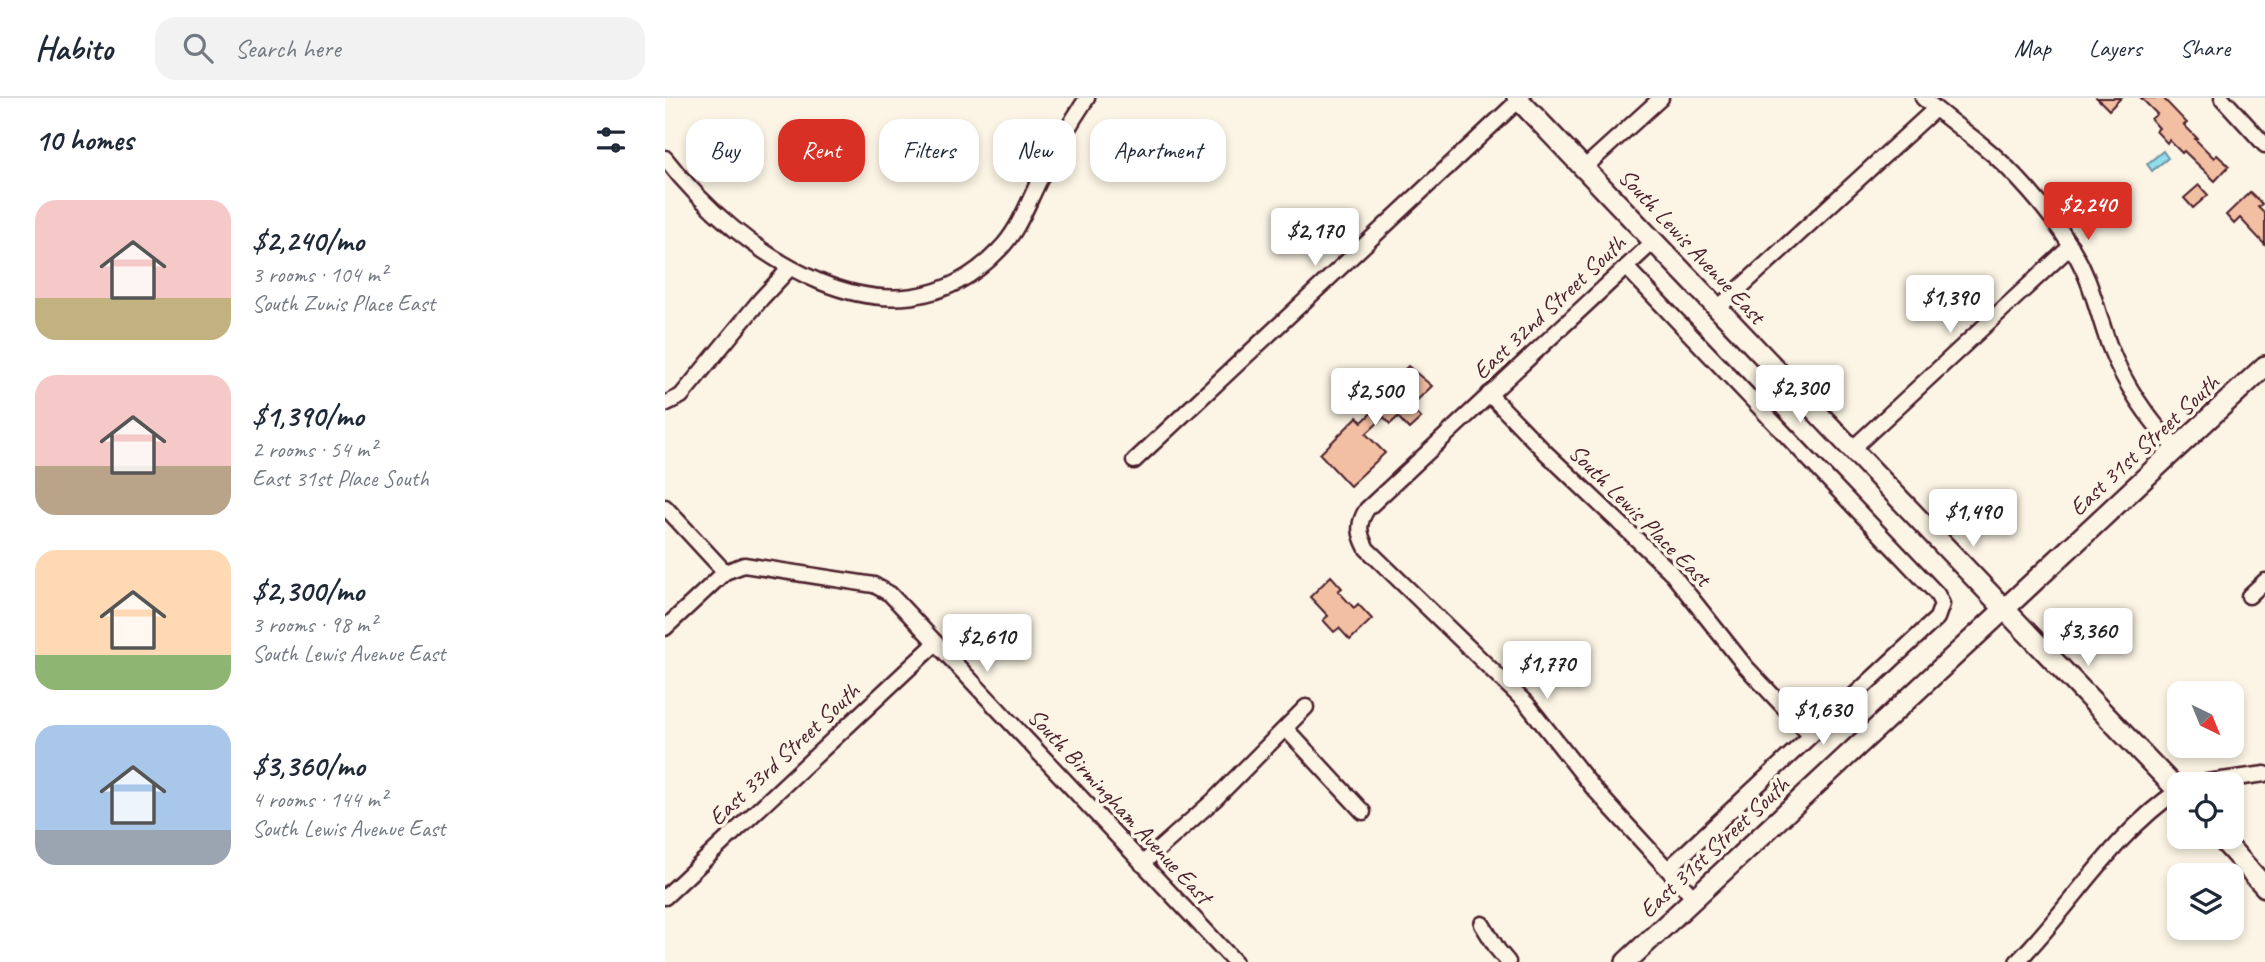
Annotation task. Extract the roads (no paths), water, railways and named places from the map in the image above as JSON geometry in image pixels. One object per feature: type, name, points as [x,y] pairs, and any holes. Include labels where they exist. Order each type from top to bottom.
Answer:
[{"type":"main road","name":"South Lewis Avenue East","points":[[1518,99],[2003,610],[2167,774]]},
{"type":"main road","name":"East 31st Street South","points":[[1626,962],[2265,366]]},
{"type":"main road","points":[[2231,849],[2265,887]]},
{"type":"street","points":[[665,158],[683,181],[726,222],[790,268],[829,286],[877,297],[922,295],[954,285],[986,263],[1014,232],[1070,123],[1087,98]]},
{"type":"street","points":[[1584,168],[1661,98]]},
{"type":"street","points":[[1923,98],[1984,147],[2058,226],[2091,285],[2109,344],[2122,374],[2152,420],[2176,448]]},
{"type":"street","points":[[2221,98],[2265,143]]},
{"type":"street","points":[[1134,461],[1518,99]]},
{"type":"street","points":[[1717,309],[1935,109]]},
{"type":"street","name":"East 32nd Street South","points":[[1653,242],[1367,509],[1360,525],[1360,535],[1367,550],[1527,704],[1594,789],[1668,869]]},
{"type":"street","points":[[1852,449],[2071,246]]},
{"type":"street","name":"East 31st Street South","points":[[1626,267],[1937,594],[1942,604],[1937,618],[1668,869]]},
{"type":"street","points":[[665,404],[681,396],[790,268]]},
{"type":"street","name":"South Lewis Place East","points":[[1489,394],[1545,452],[1669,570],[1746,667],[1810,735]]},
{"type":"street","points":[[665,507],[725,572],[665,628]]},
{"type":"street","name":"South Birmingham Avenue East","points":[[725,572],[744,565],[874,585],[890,594],[1235,962]]},
{"type":"street","points":[[2249,596],[2265,581]]},
{"type":"street","name":"East 33rd Street South","points":[[665,897],[935,644]]},
{"type":"street","points":[[1142,864],[1214,800],[1306,707]]},
{"type":"street","points":[[1286,729],[1363,812]]},
{"type":"street","points":[[2244,778],[2265,774]]},
{"type":"street","points":[[2017,962],[2063,912],[2119,843],[2167,799]]},
{"type":"street","points":[[1668,869],[1694,898]]},
{"type":"street","points":[[1482,924],[1509,962]]},
{"type":"water","points":[[2163,151],[2168,158],[2152,171],[2147,164]]}]
